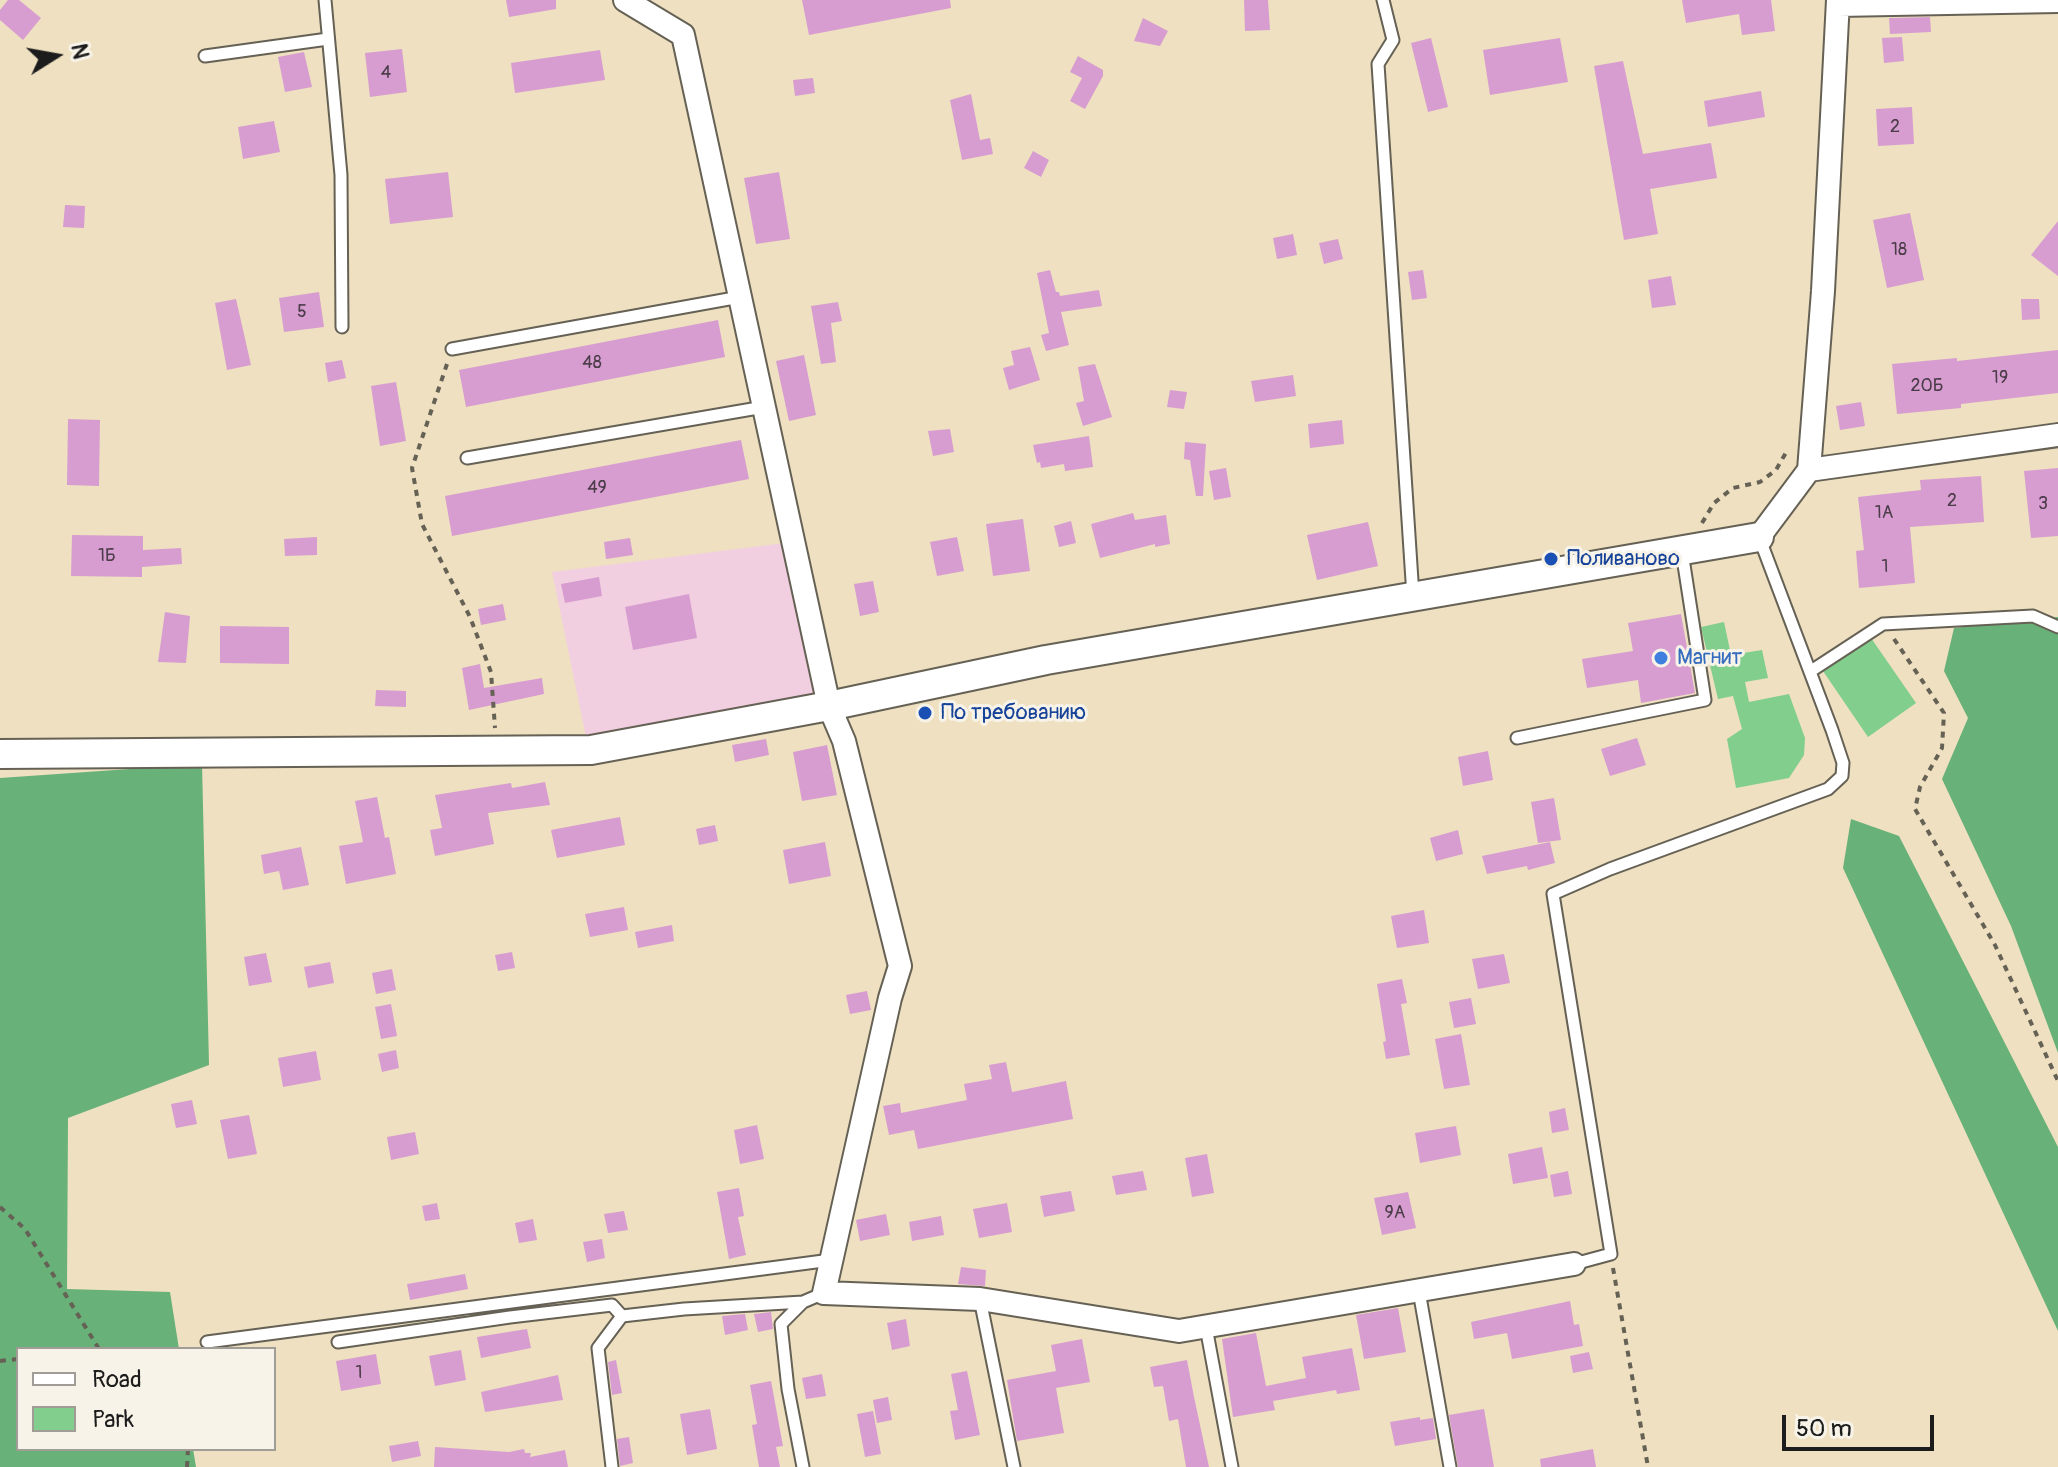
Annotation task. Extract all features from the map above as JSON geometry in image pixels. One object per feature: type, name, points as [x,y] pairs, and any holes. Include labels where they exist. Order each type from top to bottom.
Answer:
[{"type":"street","points":[[625,0],[683,35],[829,706],[844,741],[900,966],[890,998],[824,1293],[980,1299],[1179,1331],[1574,1264]]},
{"type":"street","points":[[0,754],[591,750],[829,706],[1046,660],[1413,596],[1687,540],[1759,537],[1809,470],[1823,291],[1838,3],[2058,1]]},
{"type":"street","points":[[1809,470],[2058,435]]},
{"type":"lane","points":[[325,0],[341,175],[342,327]]},
{"type":"lane","points":[[1383,0],[1393,40],[1378,64],[1413,596]]},
{"type":"lane","points":[[205,56],[328,39]]},
{"type":"lane","points":[[452,349],[740,297]]},
{"type":"lane","points":[[467,458],[764,407]]},
{"type":"lane","points":[[1574,1264],[1611,1254],[1553,894],[1610,869],[1828,789],[1842,776],[1843,763],[1759,537]]},
{"type":"lane","points":[[1517,738],[1705,700],[1687,540]]},
{"type":"lane","points":[[1811,671],[1883,624],[2033,616],[2058,627]]},
{"type":"lane","points":[[207,1342],[832,1260]]},
{"type":"lane","points":[[1419,1291],[1450,1467]]},
{"type":"lane","points":[[612,1467],[598,1348],[622,1316],[803,1302],[824,1293]]},
{"type":"lane","points":[[980,1299],[1014,1467]]},
{"type":"lane","points":[[803,1302],[781,1324],[788,1389],[803,1467]]},
{"type":"lane","points":[[338,1342],[612,1305],[622,1316]]},
{"type":"lane","points":[[1206,1327],[1232,1467]]},
{"type":"path","points":[[452,349],[412,468],[422,524],[470,617],[491,672],[497,751]]},
{"type":"path","points":[[1687,540],[1706,520],[1714,503],[1733,488],[1760,482],[1776,470],[1789,448]]},
{"type":"path","points":[[1883,624],[1944,713],[1942,748],[1920,787],[1915,809],[1995,945],[2058,1081]]},
{"type":"path","points":[[0,1207],[25,1229],[98,1347]]},
{"type":"path","points":[[1611,1254],[1648,1467]]},
{"type":"shaded area","points":[[793,542],[826,693],[586,737],[552,572]]},
{"type":"green space","points":[[2058,617],[2058,1053],[2011,926],[1942,779],[1968,718],[1944,671],[1954,628]]},
{"type":"green space","points":[[1724,622],[1731,655],[1762,650],[1768,678],[1745,682],[1749,702],[1789,694],[1805,738],[1804,755],[1789,778],[1736,788],[1727,739],[1742,729],[1733,696],[1718,699],[1701,627]]},
{"type":"green space","points":[[1871,638],[1916,703],[1868,737],[1823,671]]},
{"type":"green space","points":[[202,764],[209,1065],[68,1118],[67,1289],[170,1292],[179,1347],[16,1347],[16,1451],[193,1451],[196,1467],[0,1467],[0,778]]},
{"type":"green space","points":[[1851,819],[1899,836],[2058,1147],[2058,1331],[1843,868]]},
{"type":"building","points":[[8,0],[19,0],[41,18],[23,40],[0,20],[0,10]]},
{"type":"building","points":[[506,0],[556,0],[556,9],[509,17]]},
{"type":"building","points":[[802,0],[950,0],[951,8],[809,35]]},
{"type":"building","points":[[1244,0],[1268,0],[1270,30],[1245,31]]},
{"type":"building","points":[[1682,0],[1771,0],[1775,31],[1742,35],[1739,14],[1686,23]]},
{"type":"building","points":[[1930,17],[1931,32],[1890,34],[1889,18]]},
{"type":"building","points":[[1143,18],[1168,31],[1160,46],[1134,41]]},
{"type":"building","points":[[1902,37],[1904,61],[1884,63],[1882,38]]},
{"type":"building","points":[[1431,38],[1448,107],[1428,112],[1411,43]]},
{"type":"building","points":[[1560,38],[1568,82],[1490,95],[1483,50]]},
{"type":"building","points":[[402,49],[407,92],[370,97],[365,53]]},
{"type":"building","points":[[600,50],[605,80],[515,93],[511,63]]},
{"type":"building","points":[[304,52],[312,87],[285,92],[278,57]]},
{"type":"building","points":[[1078,56],[1103,70],[1103,76],[1085,109],[1070,101],[1082,78],[1070,72]]},
{"type":"building","points":[[1623,61],[1643,154],[1711,143],[1717,178],[1650,189],[1658,234],[1624,240],[1594,66]]},
{"type":"building","points":[[813,78],[815,93],[795,96],[793,80]]},
{"type":"building","points":[[1761,91],[1765,117],[1708,127],[1704,101]]},
{"type":"building","points":[[971,94],[980,140],[990,138],[993,154],[962,160],[950,100]]},
{"type":"building","points":[[1912,107],[1914,144],[1878,146],[1876,109]]},
{"type":"building","points":[[274,121],[280,152],[243,159],[238,127]]},
{"type":"building","points":[[1033,151],[1049,160],[1041,177],[1024,168]]},
{"type":"building","points":[[448,172],[453,217],[390,224],[385,179]]},
{"type":"building","points":[[779,172],[790,239],[756,244],[744,178]]},
{"type":"building","points":[[65,205],[85,206],[84,228],[63,227]]},
{"type":"building","points":[[1910,213],[1924,280],[1887,288],[1873,220]]},
{"type":"building","points":[[2058,221],[2058,276],[2031,255]]},
{"type":"building","points":[[1293,234],[1297,255],[1277,259],[1273,238]]},
{"type":"building","points":[[1338,239],[1343,259],[1324,264],[1319,243]]},
{"type":"building","points":[[1050,270],[1060,296],[1099,290],[1102,306],[1061,312],[1069,345],[1046,351],[1041,335],[1049,333],[1037,273]]},
{"type":"building","points":[[1423,270],[1427,298],[1412,300],[1408,272]]},
{"type":"building","points":[[1671,276],[1676,305],[1652,308],[1648,280]]},
{"type":"building","points":[[319,292],[324,327],[284,332],[279,298]]},
{"type":"building","points":[[236,299],[251,365],[227,370],[215,303]]},
{"type":"building","points":[[2021,299],[2039,299],[2040,319],[2022,320]]},
{"type":"building","points":[[838,302],[842,321],[831,323],[836,362],[821,364],[811,306]]},
{"type":"building","points":[[718,320],[725,357],[466,407],[459,370]]},
{"type":"building","points":[[1030,347],[1040,380],[1009,390],[1003,368],[1014,365],[1011,351]]},
{"type":"building","points":[[2058,350],[2058,393],[1897,414],[1892,364],[1957,358],[1957,361]]},
{"type":"building","points":[[804,355],[816,415],[789,421],[776,361]]},
{"type":"building","points":[[342,360],[346,378],[328,382],[325,363]]},
{"type":"building","points":[[1095,364],[1112,417],[1083,426],[1076,403],[1084,401],[1078,367]]},
{"type":"building","points":[[1293,375],[1296,396],[1255,402],[1251,381]]},
{"type":"building","points":[[396,382],[406,441],[380,446],[371,386]]},
{"type":"building","points":[[1170,390],[1187,392],[1184,409],[1167,407]]},
{"type":"building","points":[[1861,402],[1865,426],[1840,430],[1836,406]]},
{"type":"building","points":[[68,419],[100,420],[99,486],[67,485]]},
{"type":"building","points":[[1342,420],[1344,444],[1310,448],[1308,424]]},
{"type":"building","points":[[950,429],[954,452],[933,456],[928,431]]},
{"type":"building","points":[[1089,436],[1093,467],[1065,471],[1064,464],[1041,468],[1040,462],[1037,463],[1033,445]]},
{"type":"building","points":[[741,440],[749,479],[452,536],[445,496]]},
{"type":"building","points":[[1185,442],[1206,444],[1203,496],[1196,496],[1190,460],[1184,459]]},
{"type":"building","points":[[1226,468],[1231,497],[1214,500],[1209,471]]},
{"type":"building","points":[[2058,468],[2058,536],[2031,538],[2024,471]]},
{"type":"building","points":[[1981,476],[1984,522],[1910,527],[1915,583],[1859,588],[1856,551],[1864,550],[1858,497],[1921,490],[1920,480]]},
{"type":"building","points":[[1133,513],[1135,520],[1166,515],[1170,544],[1155,547],[1155,544],[1100,558],[1091,524]]},
{"type":"building","points":[[1023,519],[1030,571],[993,576],[986,524]]},
{"type":"building","points":[[1071,521],[1076,543],[1059,547],[1054,526]]},
{"type":"building","points":[[1368,522],[1378,566],[1317,580],[1307,535]]},
{"type":"building","points":[[72,535],[143,536],[143,550],[181,548],[182,564],[142,567],[142,577],[71,576]]},
{"type":"building","points":[[317,537],[317,555],[285,556],[284,539]]},
{"type":"building","points":[[957,537],[964,571],[937,576],[930,542]]},
{"type":"building","points":[[630,538],[633,555],[606,559],[604,542]]},
{"type":"building","points":[[599,577],[602,596],[565,603],[561,584]]},
{"type":"building","points":[[873,581],[879,612],[860,616],[854,584]]},
{"type":"building","points":[[689,594],[697,638],[633,650],[625,607]]},
{"type":"building","points":[[503,604],[506,620],[481,625],[478,609]]},
{"type":"building","points":[[165,612],[190,616],[186,663],[158,662]]},
{"type":"building","name":"Магнит","points":[[1681,614],[1695,693],[1641,703],[1638,680],[1587,688],[1582,659],[1633,651],[1628,623]]},
{"type":"building","points":[[220,626],[289,627],[289,664],[220,663]]},
{"type":"building","points":[[480,664],[484,688],[542,678],[544,694],[469,710],[462,668]]},
{"type":"building","points":[[376,690],[406,691],[406,707],[375,706]]},
{"type":"building","points":[[1637,738],[1646,765],[1610,776],[1601,749]]},
{"type":"building","points":[[766,739],[769,755],[735,762],[732,745]]},
{"type":"building","points":[[827,745],[837,795],[802,801],[793,752]]},
{"type":"building","points":[[1488,751],[1493,780],[1463,786],[1458,757]]},
{"type":"building","points":[[545,782],[550,805],[488,813],[494,844],[435,856],[430,830],[442,828],[435,795],[511,783],[512,788]]},
{"type":"building","points":[[377,797],[396,874],[346,884],[339,846],[363,842],[355,801]]},
{"type":"building","points":[[1554,798],[1561,840],[1538,843],[1531,802]]},
{"type":"building","points":[[620,817],[625,845],[557,858],[551,830]]},
{"type":"building","points":[[715,825],[718,841],[699,845],[696,829]]},
{"type":"building","points":[[1458,830],[1463,854],[1436,861],[1430,838]]},
{"type":"building","points":[[825,842],[831,876],[789,884],[783,850]]},
{"type":"building","points":[[1550,842],[1555,863],[1528,870],[1527,866],[1487,874],[1482,856]]},
{"type":"building","points":[[301,847],[309,885],[283,890],[279,871],[264,874],[261,855]]},
{"type":"building","points":[[624,907],[628,930],[590,937],[585,914]]},
{"type":"building","points":[[1424,910],[1429,943],[1397,948],[1391,916]]},
{"type":"building","points":[[672,925],[674,941],[638,948],[635,932]]},
{"type":"building","points":[[512,952],[515,968],[498,971],[495,955]]},
{"type":"building","points":[[266,953],[272,982],[249,986],[244,957]]},
{"type":"building","points":[[1504,954],[1510,983],[1478,989],[1472,959]]},
{"type":"building","points":[[330,962],[334,983],[308,988],[304,967]]},
{"type":"building","points":[[392,969],[396,990],[376,994],[372,973]]},
{"type":"building","points":[[1402,979],[1407,1003],[1401,1004],[1410,1055],[1386,1059],[1377,984]]},
{"type":"building","points":[[867,991],[871,1010],[850,1014],[846,995]]},
{"type":"building","points":[[1471,998],[1476,1024],[1454,1028],[1449,1002]]},
{"type":"building","points":[[391,1004],[397,1036],[381,1039],[375,1007]]},
{"type":"building","points":[[1461,1034],[1470,1085],[1444,1089],[1435,1039]]},
{"type":"building","points":[[396,1050],[399,1068],[382,1072],[378,1054]]},
{"type":"building","points":[[316,1051],[321,1080],[283,1087],[278,1058]]},
{"type":"building","points":[[1006,1062],[1012,1092],[1066,1081],[1073,1119],[918,1149],[914,1130],[889,1135],[883,1106],[900,1103],[901,1113],[967,1100],[964,1084],[992,1079],[989,1065]]},
{"type":"building","points":[[192,1100],[197,1124],[176,1128],[171,1104]]},
{"type":"building","points":[[1565,1108],[1569,1130],[1552,1133],[1549,1112]]},
{"type":"building","points":[[249,1115],[257,1154],[228,1159],[220,1120]]},
{"type":"building","points":[[757,1125],[764,1159],[740,1164],[734,1130]]},
{"type":"building","points":[[1456,1126],[1461,1155],[1420,1163],[1415,1133]]},
{"type":"building","points":[[415,1132],[419,1154],[391,1160],[387,1137]]},
{"type":"building","points":[[1542,1147],[1548,1178],[1513,1184],[1508,1154]]},
{"type":"building","points":[[1207,1154],[1214,1193],[1192,1197],[1185,1158]]},
{"type":"building","points":[[1143,1171],[1147,1190],[1116,1195],[1112,1176]]},
{"type":"building","points":[[1568,1171],[1572,1194],[1554,1197],[1550,1175]]},
{"type":"building","points":[[739,1188],[744,1216],[738,1217],[746,1255],[729,1259],[717,1192]]},
{"type":"building","points":[[1071,1191],[1075,1211],[1044,1217],[1040,1196]]},
{"type":"building","points":[[1408,1192],[1416,1228],[1382,1235],[1374,1198]]},
{"type":"building","points":[[437,1203],[440,1219],[425,1221],[422,1206]]},
{"type":"building","points":[[1007,1203],[1012,1232],[979,1238],[973,1209]]},
{"type":"building","points":[[624,1211],[628,1230],[608,1233],[604,1214]]},
{"type":"building","points":[[886,1214],[890,1235],[860,1241],[856,1220]]},
{"type":"building","points":[[941,1216],[944,1235],[912,1241],[909,1222]]},
{"type":"building","points":[[533,1219],[537,1240],[519,1243],[515,1223]]},
{"type":"building","points":[[602,1239],[605,1258],[587,1262],[583,1242]]},
{"type":"building","points":[[961,1267],[986,1270],[985,1286],[958,1284]]},
{"type":"building","points":[[465,1274],[468,1289],[410,1300],[407,1284]]},
{"type":"building","points":[[1570,1301],[1574,1325],[1579,1324],[1583,1346],[1512,1359],[1507,1333],[1474,1339],[1471,1322]]},
{"type":"building","points":[[1398,1308],[1406,1352],[1364,1359],[1356,1315]]},
{"type":"building","points":[[771,1312],[773,1329],[758,1332],[754,1314]]},
{"type":"building","points":[[745,1314],[748,1330],[725,1335],[722,1316]]},
{"type":"building","points":[[906,1319],[910,1346],[892,1350],[887,1323]]},
{"type":"building","points":[[527,1329],[531,1348],[481,1358],[477,1337]]},
{"type":"building","points":[[1256,1333],[1266,1386],[1306,1378],[1302,1357],[1352,1348],[1360,1390],[1337,1394],[1336,1390],[1273,1401],[1275,1410],[1233,1417],[1222,1339]]},
{"type":"building","points":[[1082,1339],[1090,1382],[1056,1388],[1064,1433],[1017,1441],[1007,1380],[1056,1371],[1051,1345]]},
{"type":"building","points":[[461,1350],[466,1380],[435,1386],[429,1356]]},
{"type":"building","points":[[1589,1352],[1593,1369],[1573,1373],[1570,1356]]},
{"type":"building","points":[[376,1354],[381,1384],[341,1391],[336,1361]]},
{"type":"building","points":[[616,1360],[622,1393],[612,1395],[608,1362]]},
{"type":"building","points":[[1187,1360],[1209,1467],[1186,1467],[1178,1419],[1169,1421],[1163,1386],[1154,1387],[1150,1367]]},
{"type":"building","points":[[967,1371],[980,1435],[955,1440],[950,1411],[958,1410],[951,1374]]},
{"type":"building","points":[[822,1374],[826,1396],[806,1399],[802,1378]]},
{"type":"building","points":[[558,1375],[563,1400],[485,1412],[481,1392]]},
{"type":"building","points":[[771,1381],[783,1446],[776,1447],[780,1467],[759,1467],[752,1425],[757,1424],[750,1385]]},
{"type":"building","points":[[888,1397],[892,1420],[877,1423],[873,1400]]},
{"type":"building","points":[[710,1409],[717,1449],[687,1455],[680,1414]]},
{"type":"building","points":[[1484,1409],[1494,1467],[1458,1467],[1449,1415]]},
{"type":"building","points":[[873,1411],[881,1454],[865,1457],[857,1414]]},
{"type":"building","points":[[1420,1417],[1420,1420],[1433,1418],[1436,1439],[1395,1446],[1390,1422]]},
{"type":"building","points":[[629,1437],[633,1463],[620,1466],[617,1439]]},
{"type":"building","points":[[418,1441],[421,1456],[392,1462],[389,1446]]},
{"type":"building","points":[[435,1447],[509,1452],[524,1449],[525,1453],[531,1453],[530,1457],[565,1450],[568,1467],[434,1467]]},
{"type":"building","points":[[1593,1449],[1596,1467],[1541,1467],[1540,1459]]},
{"type":"place","name":"Поливаново","points":[[1551,559]]},
{"type":"place","name":"Магнит","points":[[1661,658]]},
{"type":"place","name":"По требованию","points":[[925,713]]}]
